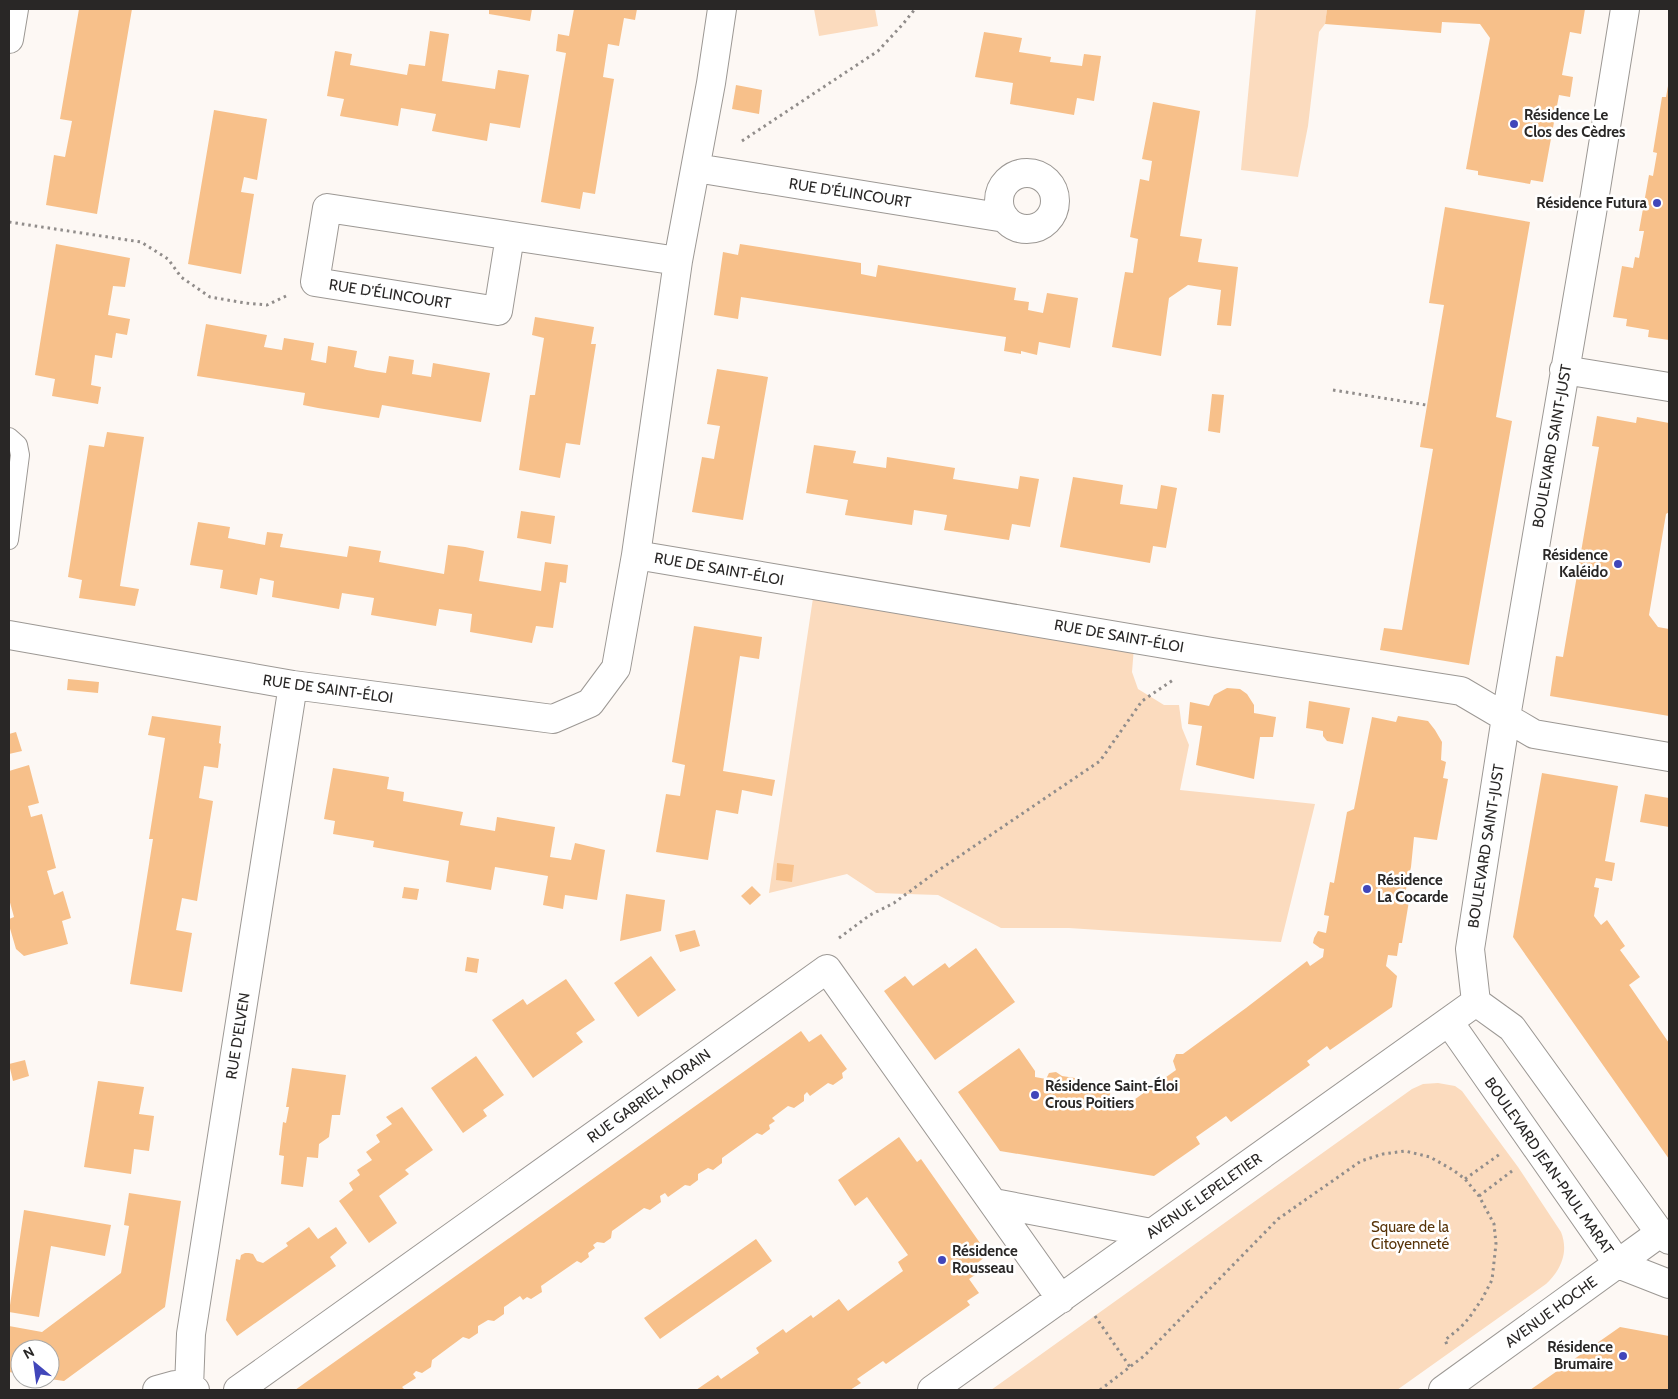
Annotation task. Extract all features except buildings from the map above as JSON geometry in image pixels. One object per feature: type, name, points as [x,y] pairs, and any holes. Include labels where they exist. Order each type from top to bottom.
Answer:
[{"type":"street","points":[[9,38],[14,9]]},
{"type":"street","points":[[636,555],[678,261],[708,170],[711,82],[722,9]]},
{"type":"street","name":"BOULEVARD SAINT-JUST","points":[[1476,1002],[1470,949],[1506,716],[1625,9]]},
{"type":"street","name":"RUE D'ÉLINCOURT","points":[[708,170],[1005,218]]},
{"type":"street","name":"RUE D'ÉLINCOURT","points":[[510,236],[498,311],[315,282],[327,208],[678,261]]},
{"type":"street","points":[[1564,370],[1669,388]]},
{"type":"street","name":"RUE DE SAINT-ÉLOI","points":[[9,635],[293,686],[553,719],[590,703],[616,668],[636,555],[1212,652],[1461,691],[1534,734],[1669,757]]},
{"type":"street","name":"RUE D'ELVEN","points":[[192,1389],[191,1334],[293,686]]},
{"type":"street","points":[[827,969],[1061,1299]]},
{"type":"street","name":"RUE GABRIEL MORAIN","points":[[238,1390],[827,969]]},
{"type":"street","points":[[1476,1002],[1512,1028],[1664,1237]]},
{"type":"street","name":"AVENUE LEPELETIER","points":[[932,1390],[1476,1002]]},
{"type":"street","name":"BOULEVARD JEAN-PAUL MARAT","points":[[1448,1022],[1618,1264],[1669,1284]]},
{"type":"street","points":[[994,1203],[1151,1234]]},
{"type":"street","name":"AVENUE HOCHE","points":[[1443,1390],[1618,1264],[1664,1237]]},
{"type":"street","points":[[156,1390],[175,1385],[192,1389]]},
{"type":"lane","points":[[9,437],[18,445],[20,455],[9,540]]},
{"type":"path","points":[[708,170],[724,148],[743,140],[878,51],[915,9]]},
{"type":"path","points":[[9,222],[141,242],[168,259],[181,277],[210,297],[267,305],[315,282]]},
{"type":"path","points":[[1333,390],[1426,405]]},
{"type":"path","points":[[827,969],[826,948],[870,915],[894,903],[936,872],[1100,761],[1142,701],[1212,652]]},
{"type":"path","points":[[1465,1179],[1533,1143]]},
{"type":"path","points":[[1479,1196],[1533,1143]]},
{"type":"path","points":[[1100,1390],[1144,1356],[1278,1219],[1361,1161],[1383,1154],[1405,1151],[1430,1156],[1465,1179],[1479,1196],[1494,1224],[1496,1244],[1492,1280],[1482,1299],[1460,1328],[1445,1340],[1451,1352]]},
{"type":"path","points":[[1096,1318],[1130,1366]]},
{"type":"green space","points":[[814,9],[875,9],[878,26],[819,36]]},
{"type":"green space","points":[[1256,9],[1327,9],[1325,24],[1319,32],[1308,126],[1298,177],[1241,170]]},
{"type":"green space","points":[[813,598],[1134,647],[1132,672],[1138,689],[1164,705],[1179,705],[1182,728],[1189,745],[1180,790],[1315,804],[1281,942],[1069,928],[1001,928],[938,895],[876,893],[847,874],[769,893]]},
{"type":"green space","name":"Square de la Citoyenneté","points":[[1438,1083],[1455,1086],[1462,1091],[1518,1167],[1561,1232],[1564,1254],[1556,1273],[1546,1284],[1397,1390],[991,1390],[1412,1089],[1423,1084]]},
{"type":"place","name":"Résidence Le Clos des Cèdres","points":[[1514,124]]},
{"type":"place","name":"Résidence Futura","points":[[1657,203]]},
{"type":"place","name":"Résidence Kaléido","points":[[1618,564]]},
{"type":"place","name":"Résidence La Cocarde","points":[[1367,889]]},
{"type":"place","name":"Résidence Saint-Éloi Crous Poitiers","points":[[1035,1095]]},
{"type":"place","name":"Résidence Rousseau","points":[[942,1260]]},
{"type":"place","name":"Résidence Brumaire","points":[[1623,1356]]}]
